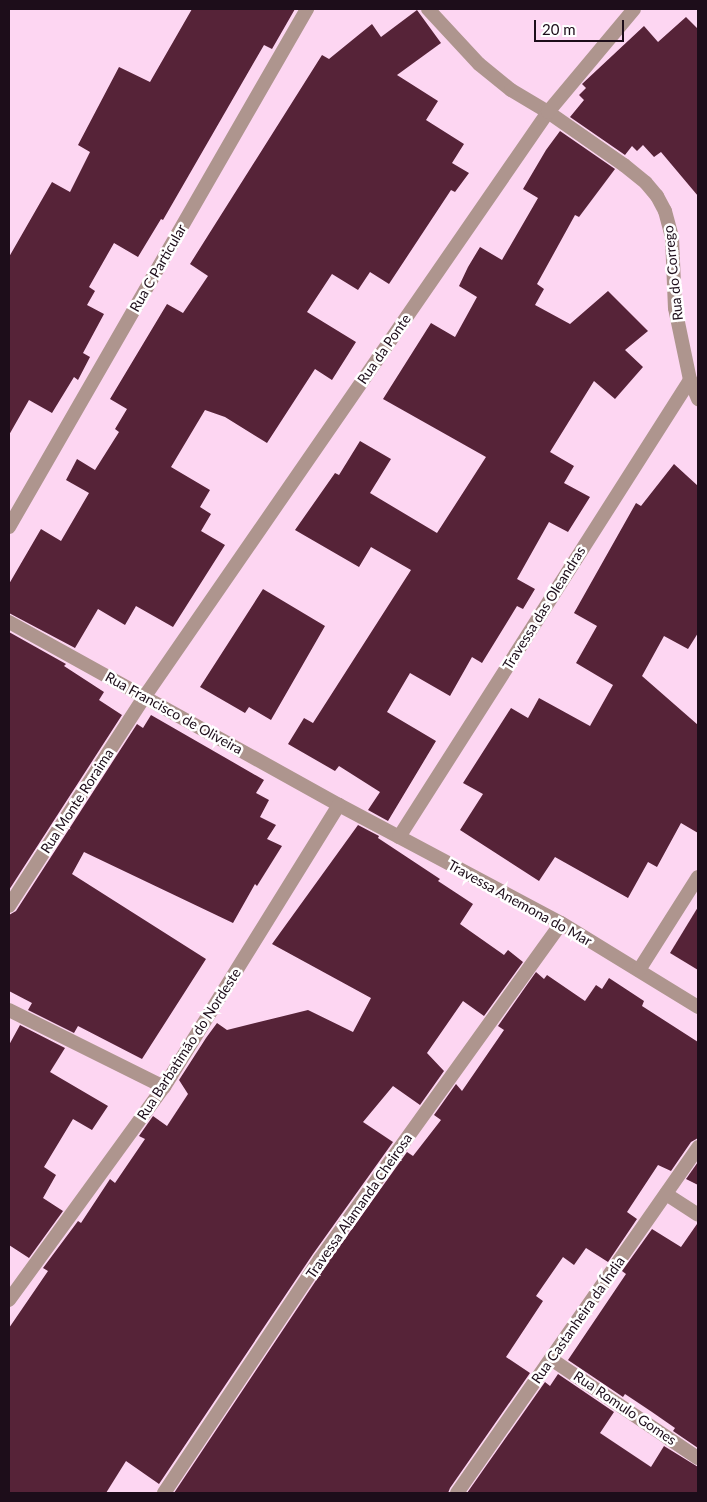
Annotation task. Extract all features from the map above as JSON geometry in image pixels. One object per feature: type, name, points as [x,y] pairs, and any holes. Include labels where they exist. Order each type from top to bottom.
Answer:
[{"type":"street","name":"Rua C Particular","points":[[9,527],[307,9]]},
{"type":"street","name":"Rua do Corrego","points":[[428,9],[478,64],[511,90],[548,112],[646,183],[665,211],[672,236],[675,308],[690,380],[698,399]]},
{"type":"street","name":"Rua da Ponte","points":[[145,696],[548,112],[634,9]]},
{"type":"street","name":"Travessa das Oleandras","points":[[399,837],[690,380]]},
{"type":"street","name":"Rua Francisco de Oliveira","points":[[9,622],[339,805]]},
{"type":"street","name":"Rua Monte Roraima","points":[[9,906],[145,696]]},
{"type":"street","name":"Travessa Anemona do Mar","points":[[339,805],[561,923],[698,1007]]},
{"type":"street","name":"Rua Barbatimão do Nordeste","points":[[9,1300],[164,1087],[339,805]]},
{"type":"street","points":[[639,970],[698,877]]},
{"type":"street","name":"Travessa Alamanda Cheirosa","points":[[164,1493],[320,1260],[561,923]]},
{"type":"street","points":[[9,1010],[164,1087]]},
{"type":"street","name":"Rua Castanheira da Índia","points":[[457,1493],[698,1147]]},
{"type":"street","points":[[666,1194],[698,1214]]},
{"type":"street","name":"Rua Romulo Gomes","points":[[551,1358],[698,1458]]},
{"type":"building","points":[[192,9],[295,9],[272,49],[264,45],[163,220],[161,219],[138,257],[114,243],[89,287],[95,291],[87,305],[104,314],[83,353],[90,357],[78,380],[74,377],[52,413],[29,400],[9,435],[9,257],[52,182],[70,192],[90,152],[78,145],[119,67],[150,82]]},
{"type":"building","points":[[417,10],[441,43],[397,75],[438,101],[426,120],[464,144],[452,163],[469,173],[455,192],[451,190],[389,284],[370,272],[358,290],[332,274],[307,312],[356,342],[332,380],[315,369],[267,443],[225,417],[205,410],[171,467],[210,490],[200,507],[211,514],[201,531],[225,545],[173,627],[136,606],[125,625],[98,609],[75,648],[9,613],[9,584],[41,529],[61,541],[89,493],[66,480],[77,459],[95,470],[119,432],[115,429],[127,409],[110,399],[167,304],[183,313],[208,276],[190,264],[322,55],[329,59],[372,24],[381,37]]},
{"type":"building","points":[[686,17],[698,29],[698,196],[661,152],[654,157],[643,145],[637,151],[632,146],[625,155],[570,117],[584,100],[579,95],[586,88],[582,84],[644,26],[658,42]]},
{"type":"building","points":[[560,131],[615,169],[579,217],[575,215],[537,284],[544,289],[535,305],[570,324],[608,291],[648,331],[625,350],[643,367],[615,399],[594,381],[550,452],[574,466],[564,483],[590,497],[568,532],[549,522],[517,579],[535,589],[523,609],[517,606],[482,663],[472,657],[450,696],[410,673],[387,712],[436,741],[388,821],[368,810],[380,792],[339,766],[335,771],[288,744],[304,718],[313,723],[411,570],[371,547],[359,567],[295,530],[335,473],[339,475],[360,441],[391,459],[370,493],[437,533],[486,457],[383,399],[431,323],[455,337],[477,297],[459,286],[468,267],[480,247],[502,260],[538,198],[523,189],[546,150]]},
{"type":"building","points":[[674,464],[698,486],[698,633],[688,649],[664,636],[642,676],[698,725],[698,833],[681,823],[657,867],[648,862],[628,898],[555,857],[539,881],[460,830],[483,794],[463,783],[511,708],[528,718],[539,698],[590,726],[613,685],[576,663],[597,626],[574,613],[636,503],[641,506]]},
{"type":"building","points":[[263,589],[325,626],[271,720],[249,707],[245,713],[200,687]]},
{"type":"building","points":[[9,632],[66,664],[64,666],[104,692],[99,700],[122,715],[9,890]]},
{"type":"building","points":[[151,715],[264,780],[256,793],[269,800],[260,817],[276,825],[267,839],[282,846],[257,886],[255,884],[233,923],[84,852],[72,874],[206,959],[142,1059],[78,1026],[74,1033],[28,1010],[32,1003],[9,991],[9,915],[16,911],[137,724],[143,728]]},
{"type":"building","points":[[358,825],[379,836],[378,838],[440,879],[438,881],[473,904],[460,924],[504,955],[508,950],[523,962],[484,1016],[463,1001],[427,1053],[444,1071],[420,1105],[393,1086],[363,1122],[393,1142],[313,1254],[159,1484],[126,1461],[106,1493],[9,1493],[9,1328],[48,1271],[43,1268],[78,1221],[81,1223],[110,1179],[115,1183],[145,1139],[139,1136],[153,1116],[167,1126],[188,1094],[179,1080],[206,1038],[217,1023],[227,1030],[308,1010],[353,1032],[371,998],[272,944]]},
{"type":"building","points":[[698,907],[698,970],[670,953]]},
{"type":"building","points":[[536,972],[544,979],[547,975],[585,1001],[596,985],[602,989],[609,978],[644,1001],[642,1006],[698,1042],[698,1138],[691,1142],[671,1171],[658,1165],[627,1212],[637,1219],[608,1262],[586,1248],[574,1265],[563,1257],[536,1296],[543,1301],[506,1357],[530,1373],[448,1493],[174,1493],[327,1264],[407,1152],[413,1156],[441,1120],[434,1115],[456,1084],[462,1091],[504,1030],[498,1026]]},
{"type":"building","points":[[20,1025],[65,1048],[50,1072],[108,1106],[92,1130],[73,1119],[44,1167],[56,1175],[43,1198],[63,1211],[29,1258],[9,1245],[9,1045]]},
{"type":"building","points":[[698,1162],[698,1185],[686,1179]]},
{"type":"building","points":[[697,1224],[698,1448],[673,1431],[675,1428],[652,1412],[625,1394],[623,1397],[568,1360],[626,1274],[622,1271],[652,1229],[681,1247]]},
{"type":"building","points":[[558,1374],[614,1412],[600,1433],[651,1467],[664,1446],[698,1467],[698,1493],[467,1493],[545,1382],[550,1386]]}]
